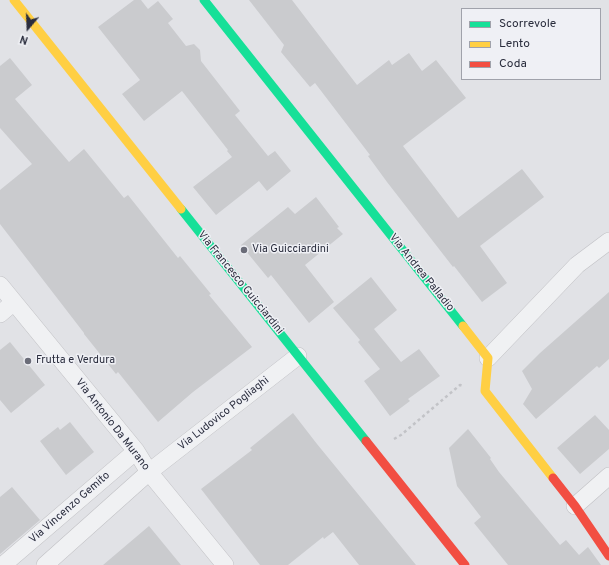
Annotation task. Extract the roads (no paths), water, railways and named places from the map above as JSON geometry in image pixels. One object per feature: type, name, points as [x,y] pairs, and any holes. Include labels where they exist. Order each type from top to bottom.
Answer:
[{"type":"street","name":"Via Francesco Guicciardini","points":[[14,0],[465,565]]},
{"type":"street","name":"Via Andrea Palladio","points":[[204,0],[488,358]]},
{"type":"street","points":[[609,242],[577,265],[488,358],[485,391],[575,506],[609,556]]},
{"type":"street","name":"Via Antonio Da Murano","points":[[0,284],[136,451],[149,472],[225,565]]},
{"type":"street","points":[[0,314],[14,302]]},
{"type":"street","name":"Via Ludovico Pogliaghi","points":[[149,472],[298,356]]},
{"type":"street","name":"Via Vincenzo Gemito","points":[[3,565],[136,451]]},
{"type":"street","points":[[45,565],[149,472]]},
{"type":"street","points":[[575,506],[609,476]]},
{"type":"place","name":"Via Guicciardini","points":[[244,250]]},
{"type":"place","name":"Frutta e Verdura","points":[[28,361]]}]
